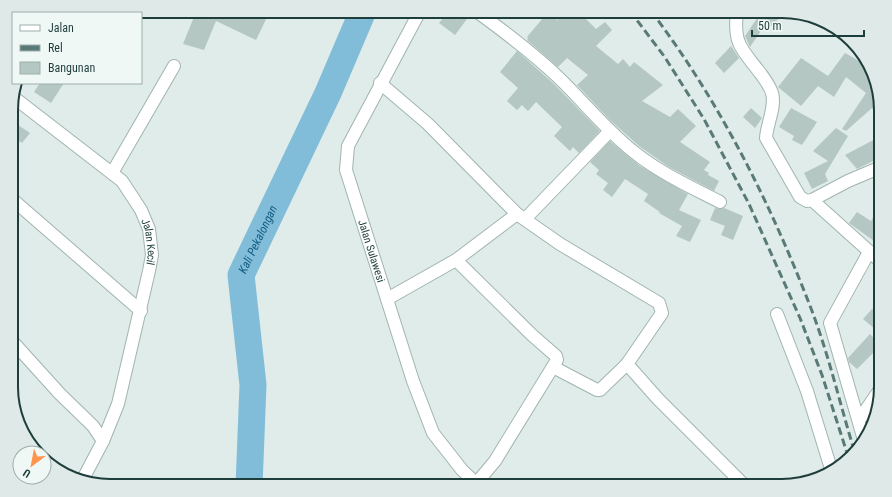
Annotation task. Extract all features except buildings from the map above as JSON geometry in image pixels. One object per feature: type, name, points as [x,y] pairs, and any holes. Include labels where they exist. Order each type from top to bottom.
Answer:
[{"type":"street","name":"Jalan Sulawesi","points":[[416,18],[380,83],[348,146],[346,170],[409,368],[433,433],[447,453],[471,479]]},
{"type":"street","points":[[486,18],[514,39],[559,78],[610,131],[634,152],[662,171],[720,202]]},
{"type":"street","points":[[737,18],[736,36],[738,44],[772,91],[773,100],[766,133],[768,145],[800,197],[807,201],[812,200],[848,181],[874,170]]},
{"type":"street","points":[[112,173],[174,66]]},
{"type":"street","points":[[380,83],[428,124],[521,216],[560,244],[659,302],[662,313],[627,364],[600,390],[553,367]]},
{"type":"street","name":"Jalan Kecil","points":[[19,101],[122,181],[132,196],[149,229],[152,255],[123,388],[103,441],[85,476]]},
{"type":"street","points":[[387,299],[456,260],[521,216],[610,131]]},
{"type":"street","points":[[812,200],[874,256]]},
{"type":"street","points":[[18,204],[141,311]]},
{"type":"street","points":[[862,433],[830,322],[869,252]]},
{"type":"street","points":[[456,260],[532,335],[556,356],[557,360],[495,461],[481,479]]},
{"type":"street","points":[[778,314],[807,392],[830,466]]},
{"type":"street","points":[[18,348],[60,394],[93,426],[103,441]]},
{"type":"street","points":[[627,364],[656,396],[738,479]]},
{"type":"street","points":[[859,420],[873,400]]},
{"type":"waterway","name":"Kali Pekalongan","points":[[249,479],[253,385],[241,275],[328,93],[360,18]]},
{"type":"railway","points":[[635,18],[664,56],[704,119],[749,204],[800,318],[822,375],[847,452]]},
{"type":"railway","points":[[656,18],[700,81],[742,155],[779,232],[818,328],[853,446]]}]
